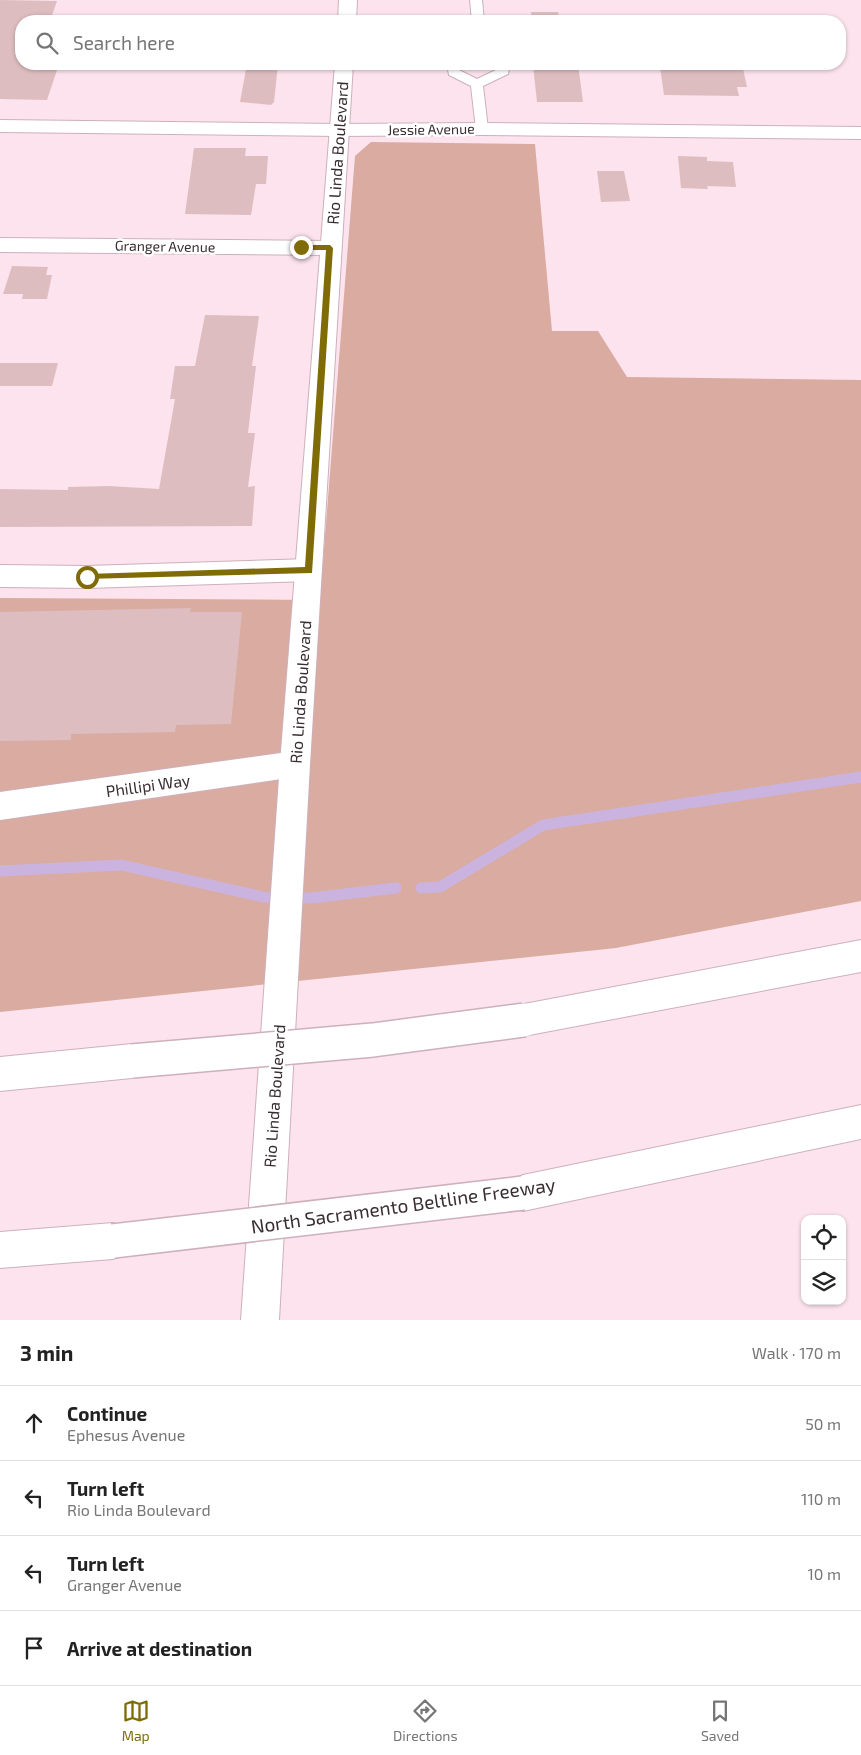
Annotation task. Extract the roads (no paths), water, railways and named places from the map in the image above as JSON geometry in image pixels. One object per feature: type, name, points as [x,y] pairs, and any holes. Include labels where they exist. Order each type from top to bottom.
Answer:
[{"type":"main road","points":[[347,15],[348,0]]},
{"type":"main road","name":"Rio Linda Boulevard","points":[[260,1320],[295,764],[344,70]]},
{"type":"main road","name":"Jessie Avenue","points":[[0,126],[339,130],[482,128],[861,133]]},
{"type":"main road","name":"Granger Avenue","points":[[0,245],[330,248]]},
{"type":"main road","points":[[0,576],[87,577],[309,570]]},
{"type":"main road","name":"Phillipi Way","points":[[0,806],[295,764]]},
{"type":"main road","points":[[0,1074],[373,1040],[524,1020],[861,956]]},
{"type":"main road","name":"North Sacramento Beltline Freeway","points":[[0,1250],[113,1241],[523,1193],[861,1122]]},
{"type":"lane","points":[[476,0],[477,15]]},
{"type":"lane","points":[[453,70],[453,72],[477,84]]},
{"type":"lane","points":[[477,84],[504,70]]},
{"type":"lane","points":[[477,84],[482,128]]},
{"type":"waterway","points":[[421,888],[440,887],[543,825],[861,777]]},
{"type":"waterway","points":[[0,871],[121,865],[263,897],[311,898],[396,888]]}]
